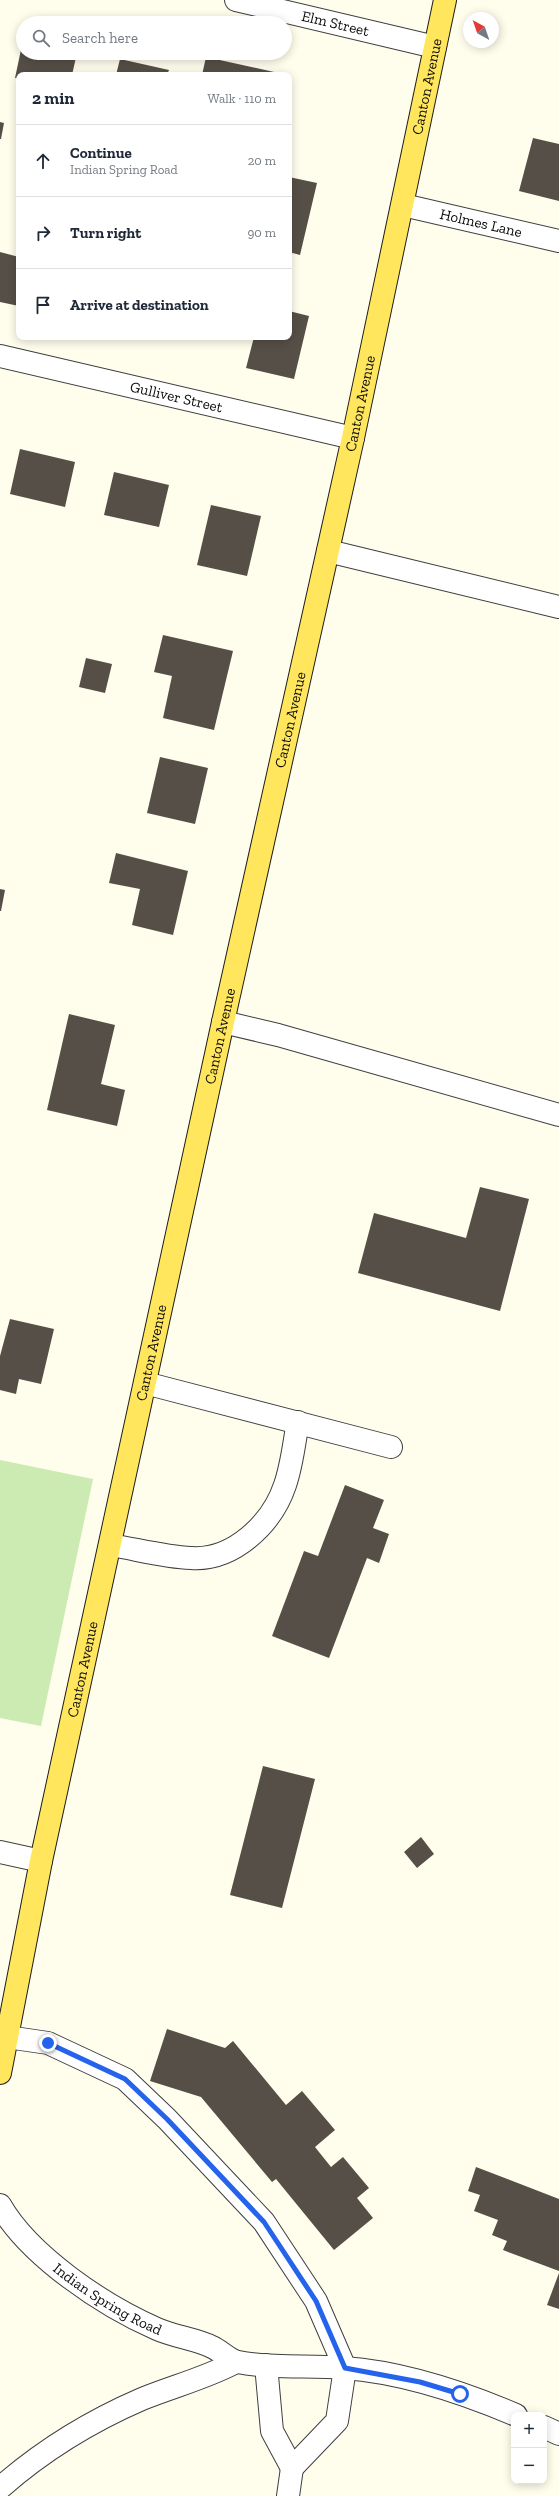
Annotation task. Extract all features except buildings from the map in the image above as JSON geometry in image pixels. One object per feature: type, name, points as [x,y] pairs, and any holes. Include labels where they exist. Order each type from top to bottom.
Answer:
[{"type":"main road","name":"Canton Avenue","points":[[0,2074],[41,1861],[223,1022],[353,438],[446,0]]},
{"type":"street","name":"Elm Street","points":[[236,0],[435,47]]},
{"type":"street","name":"Holmes Lane","points":[[403,205],[559,241]]},
{"type":"street","name":"Gulliver Street","points":[[0,356],[353,438]]},
{"type":"street","points":[[328,551],[559,607]]},
{"type":"street","points":[[223,1022],[278,1035],[559,1115]]},
{"type":"street","points":[[145,1383],[391,1447]]},
{"type":"street","points":[[110,1545],[191,1558],[220,1555],[244,1541],[268,1518],[285,1485],[298,1422]]},
{"type":"street","points":[[0,1852],[41,1861]]},
{"type":"street","points":[[7,2037],[48,2043],[125,2079],[167,2119],[264,2222],[316,2301],[345,2368],[337,2421],[292,2468],[288,2496]]},
{"type":"street","name":"Indian Spring Road","points":[[0,2204],[38,2250],[83,2287],[133,2317],[185,2340],[212,2346],[236,2362],[266,2365],[345,2368],[420,2382],[511,2413]]},
{"type":"street","points":[[0,2488],[44,2454],[106,2416],[176,2386],[211,2375],[236,2362]]},
{"type":"street","points":[[266,2365],[272,2431],[292,2468]]},
{"type":"street","points":[[547,2429],[559,2434]]},
{"type":"green space","points":[[0,1460],[93,1479],[41,1726],[0,1718]]},
{"type":"route","points":[[48,2043],[125,2079],[167,2119],[264,2222],[316,2301],[345,2368],[384,2374],[420,2382],[460,2394]]}]
